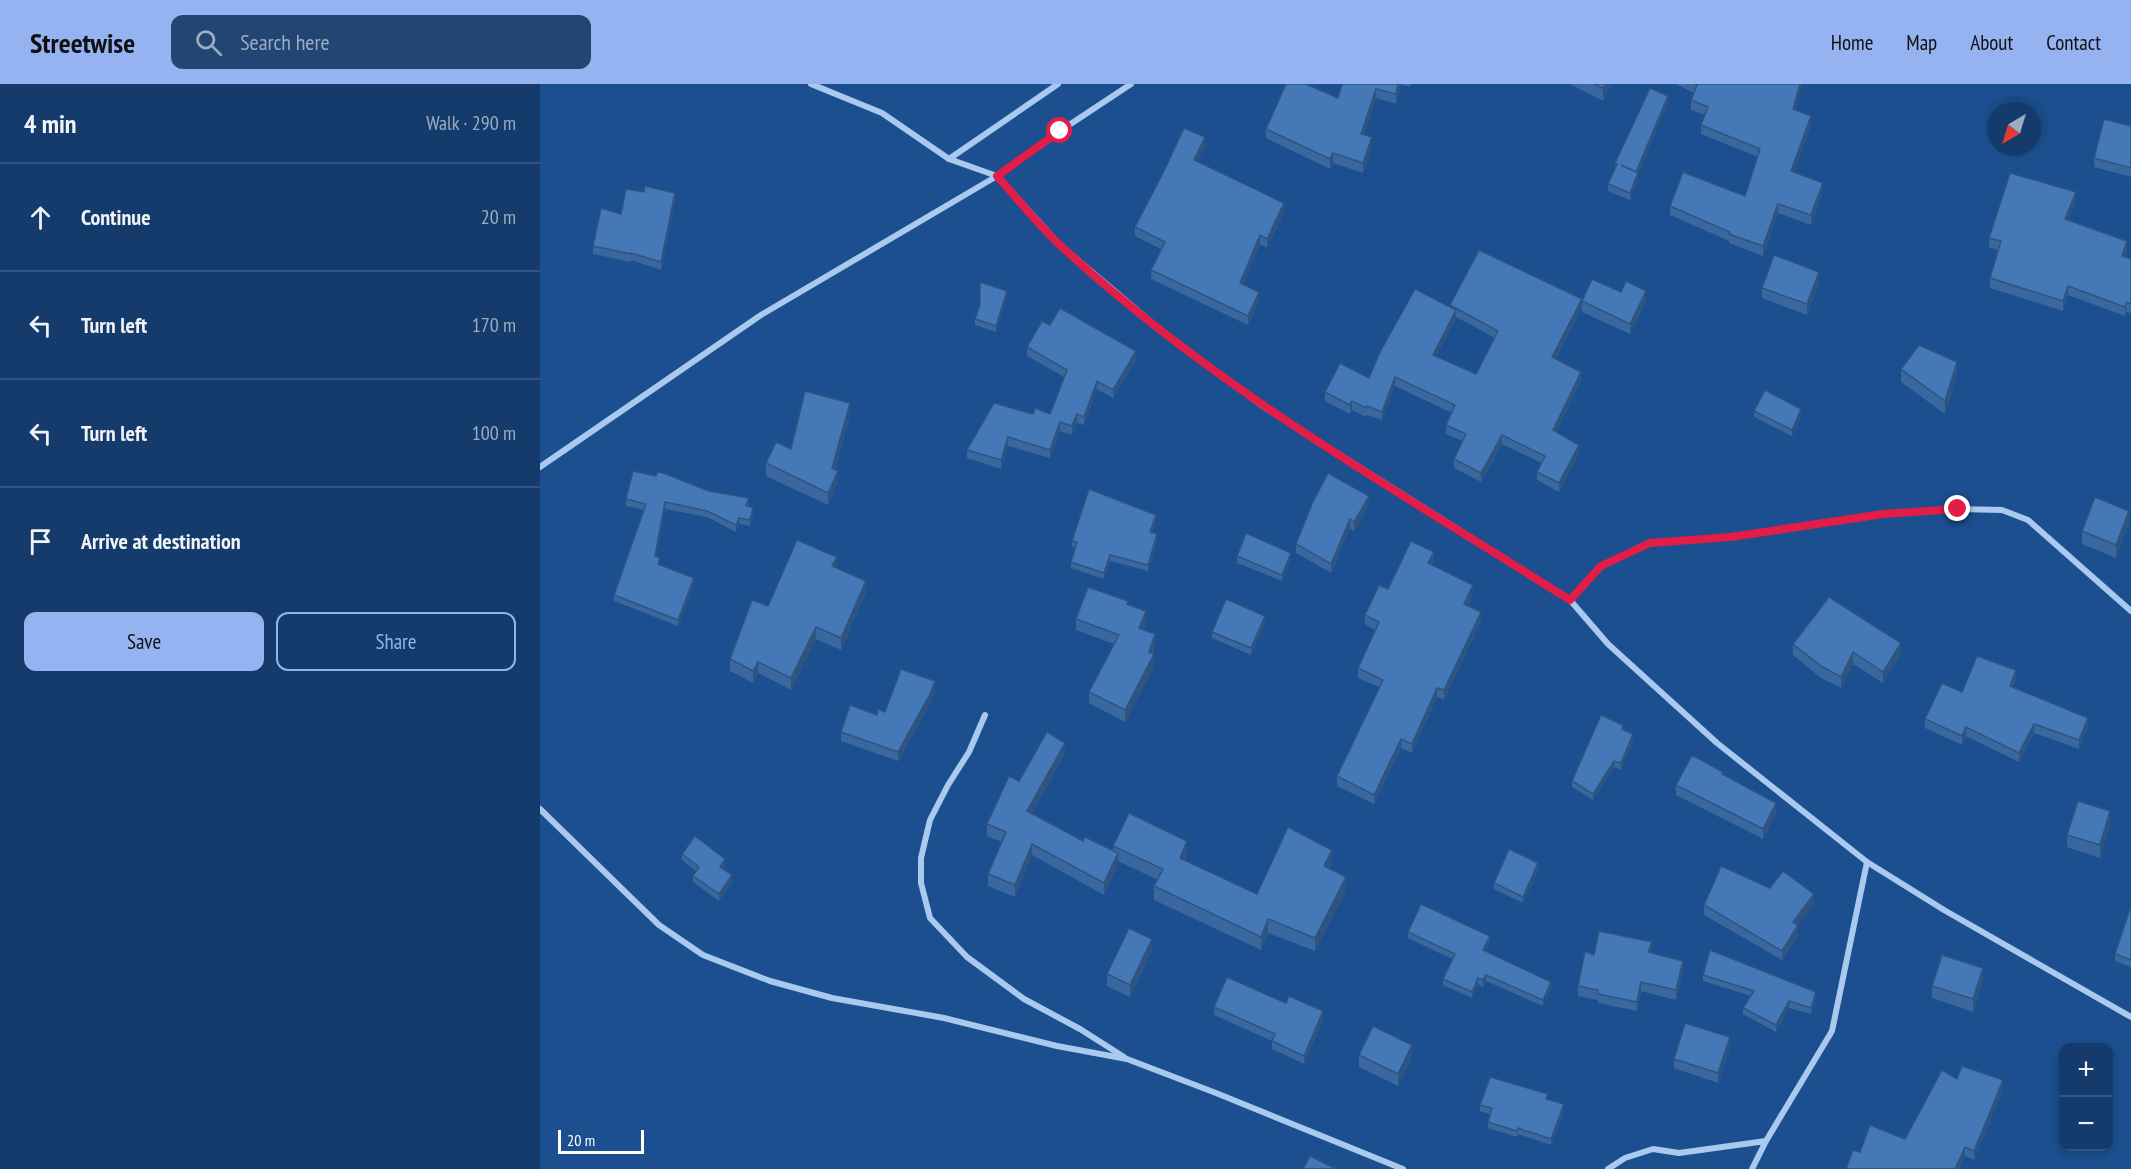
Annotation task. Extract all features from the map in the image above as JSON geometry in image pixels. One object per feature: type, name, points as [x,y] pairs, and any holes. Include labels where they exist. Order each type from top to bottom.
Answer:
[{"type":"street","points":[[812,84],[882,113],[949,159],[997,176],[1060,245],[1163,332],[1264,406],[1570,600],[1608,644],[1717,743],[1867,862],[1944,910],[2131,1017]]},
{"type":"street","points":[[949,159],[1058,84]]},
{"type":"street","points":[[540,468],[761,315],[997,176],[1131,84]]},
{"type":"street","points":[[1570,600],[1601,566],[1650,543],[1731,537],[1883,514],[1958,509],[2002,510],[2028,520],[2131,611]]},
{"type":"street","points":[[985,715],[969,752],[930,820],[921,858],[921,883],[930,918],[967,957],[1024,999],[1080,1029],[1127,1059]]},
{"type":"street","points":[[540,809],[658,925],[703,955],[770,981],[831,998],[944,1018],[1057,1046],[1127,1059],[1403,1169]]},
{"type":"street","points":[[1752,1169],[1832,1030],[1867,862]]},
{"type":"street","points":[[1608,1169],[1625,1158],[1653,1149],[1679,1153],[1766,1142]]},
{"type":"building","points":[[1286,84],[1306,84],[1338,98],[1342,84],[1398,84],[1396,94],[1376,89],[1361,134],[1372,137],[1363,163],[1333,153],[1330,159],[1266,129]]},
{"type":"building","points":[[1695,84],[1800,84],[1793,109],[1811,116],[1791,171],[1823,183],[1811,215],[1778,204],[1763,246],[1729,234],[1730,232],[1670,206],[1683,172],[1745,196],[1760,149],[1701,125],[1708,107],[1691,100],[1697,85]]},
{"type":"building","points":[[1650,88],[1668,96],[1636,172],[1621,165],[1638,173],[1630,193],[1608,184],[1617,164],[1615,163]]},
{"type":"building","points":[[2104,119],[2131,126],[2131,168],[2094,158]]},
{"type":"building","points":[[1184,128],[1205,137],[1194,160],[1284,203],[1267,239],[1260,235],[1240,283],[1259,292],[1248,316],[1151,270],[1165,242],[1135,227]]},
{"type":"building","points":[[2010,173],[2076,192],[2065,219],[2127,241],[2122,256],[2131,259],[2131,304],[2126,302],[2125,307],[2068,286],[2063,301],[1990,278],[2001,241],[1989,238]]},
{"type":"building","points":[[645,186],[675,193],[661,262],[631,253],[593,246],[601,208],[621,214],[626,189],[644,192]]},
{"type":"building","points":[[1479,250],[1582,299],[1552,357],[1581,372],[1553,430],[1579,445],[1559,483],[1537,472],[1545,456],[1502,435],[1481,473],[1454,459],[1466,434],[1446,425],[1455,405],[1395,377],[1382,412],[1352,401],[1350,405],[1325,392],[1340,363],[1369,378],[1380,352],[1415,289],[1456,310],[1433,355],[1476,374],[1498,331],[1450,305]]},
{"type":"building","points":[[1774,255],[1819,272],[1807,304],[1762,288]]},
{"type":"building","points":[[1592,279],[1621,292],[1626,281],[1646,291],[1630,324],[1582,301]]},
{"type":"building","points":[[980,282],[1007,291],[996,326],[975,319],[980,305]]},
{"type":"building","points":[[1060,308],[1136,351],[1113,390],[1097,381],[1084,417],[1077,414],[1072,426],[1060,422],[1050,450],[1008,437],[1001,460],[967,450],[994,403],[1033,414],[1035,408],[1050,414],[1067,370],[1027,347],[1042,321],[1050,325]]},
{"type":"building","points":[[1919,345],[1957,362],[1945,401],[1901,369]]},
{"type":"building","points":[[1765,390],[1801,409],[1792,430],[1754,411]]},
{"type":"building","points":[[805,391],[850,403],[832,468],[838,471],[828,493],[766,463],[776,442],[791,449]]},
{"type":"building","points":[[633,471],[656,476],[658,471],[709,491],[749,498],[746,505],[753,508],[750,520],[739,518],[736,525],[707,511],[665,502],[655,556],[660,558],[658,564],[694,578],[678,620],[614,595],[646,504],[626,499]]},
{"type":"building","points":[[1328,473],[1369,496],[1354,522],[1350,519],[1331,564],[1296,544],[1312,504]]},
{"type":"building","points":[[1089,489],[1156,515],[1150,532],[1157,534],[1148,565],[1110,555],[1104,573],[1071,562],[1077,542],[1072,541]]},
{"type":"building","points":[[2095,497],[2129,511],[2116,545],[2082,531]]},
{"type":"building","points":[[1246,533],[1291,553],[1282,575],[1237,556]]},
{"type":"building","points":[[797,540],[837,557],[832,566],[866,581],[841,638],[816,627],[791,678],[758,662],[753,671],[730,659],[752,600],[768,606]]},
{"type":"building","points":[[1411,541],[1434,552],[1428,563],[1473,585],[1464,604],[1481,612],[1444,690],[1437,688],[1412,744],[1401,739],[1374,795],[1337,776],[1383,680],[1358,668],[1379,622],[1365,615],[1379,585],[1388,589]]},
{"type":"building","points":[[1088,587],[1128,601],[1127,604],[1146,611],[1139,628],[1155,634],[1149,652],[1154,654],[1125,710],[1089,692],[1119,635],[1076,619]]},
{"type":"building","points":[[1829,597],[1901,643],[1883,672],[1853,652],[1841,677],[1821,666],[1793,644]]},
{"type":"building","points":[[1226,599],[1265,616],[1251,648],[1212,632]]},
{"type":"building","points":[[1977,656],[2016,670],[2010,686],[2088,718],[2079,740],[2034,724],[2019,753],[1966,727],[1962,736],[1925,719],[1942,683],[1962,692]]},
{"type":"building","points":[[901,669],[935,681],[898,752],[841,732],[850,705],[877,715],[878,709],[885,712]]},
{"type":"building","points":[[1601,715],[1623,725],[1622,729],[1633,734],[1621,763],[1614,761],[1593,794],[1572,781]]},
{"type":"building","points":[[1047,732],[1065,743],[1027,811],[1083,841],[1085,837],[1118,853],[1104,883],[1032,844],[1015,885],[988,874],[1006,832],[987,824],[1009,776],[1019,781]]},
{"type":"building","points":[[1692,755],[1776,803],[1763,829],[1676,785]]},
{"type":"building","points":[[2078,801],[2110,811],[2100,845],[2067,835]]},
{"type":"building","points":[[1129,813],[1187,841],[1180,858],[1257,894],[1288,827],[1332,850],[1324,866],[1346,877],[1315,938],[1268,919],[1261,937],[1154,886],[1163,869],[1113,846]]},
{"type":"building","points":[[695,836],[725,859],[720,867],[732,875],[719,894],[693,876],[699,867],[682,854]]},
{"type":"building","points":[[1509,849],[1538,863],[1523,897],[1494,883]]},
{"type":"building","points":[[1721,866],[1770,888],[1783,871],[1814,894],[1793,922],[1798,925],[1782,951],[1704,905]]},
{"type":"building","points":[[1421,904],[1490,936],[1483,950],[1551,982],[1543,1000],[1486,975],[1483,980],[1478,978],[1472,992],[1443,979],[1455,954],[1408,932]]},
{"type":"building","points":[[2131,906],[2131,960],[2115,954]]},
{"type":"building","points":[[1129,928],[1152,939],[1130,985],[1107,974]]},
{"type":"building","points":[[1599,931],[1652,942],[1648,952],[1683,961],[1676,990],[1641,982],[1637,1002],[1598,994],[1598,990],[1578,986],[1585,951],[1594,955]]},
{"type":"building","points":[[1710,950],[1816,992],[1811,1008],[1789,1001],[1776,1025],[1743,1008],[1754,991],[1703,975]]},
{"type":"building","points":[[1942,955],[1983,968],[1973,999],[1932,986]]},
{"type":"building","points":[[1227,977],[1286,1003],[1289,996],[1323,1011],[1304,1056],[1272,1041],[1275,1034],[1214,1007]]},
{"type":"building","points":[[1685,1023],[1730,1037],[1718,1073],[1674,1059]]},
{"type":"building","points":[[1373,1026],[1412,1045],[1398,1074],[1359,1055]]},
{"type":"building","points":[[1962,1066],[2003,1080],[1974,1151],[1965,1147],[1955,1169],[1846,1169],[1853,1150],[1860,1152],[1870,1125],[1905,1139],[1942,1070],[1957,1079]]},
{"type":"building","points":[[1490,1077],[1548,1094],[1546,1099],[1564,1104],[1551,1139],[1518,1128],[1517,1131],[1488,1122],[1492,1108],[1480,1105]]},
{"type":"building","points":[[1310,1156],[1336,1169],[1303,1169]]},
{"type":"route","points":[[1060,131],[997,176],[1060,245],[1163,332],[1264,406],[1570,600],[1601,566],[1650,543],[1731,537],[1883,514],[1958,509]]}]
